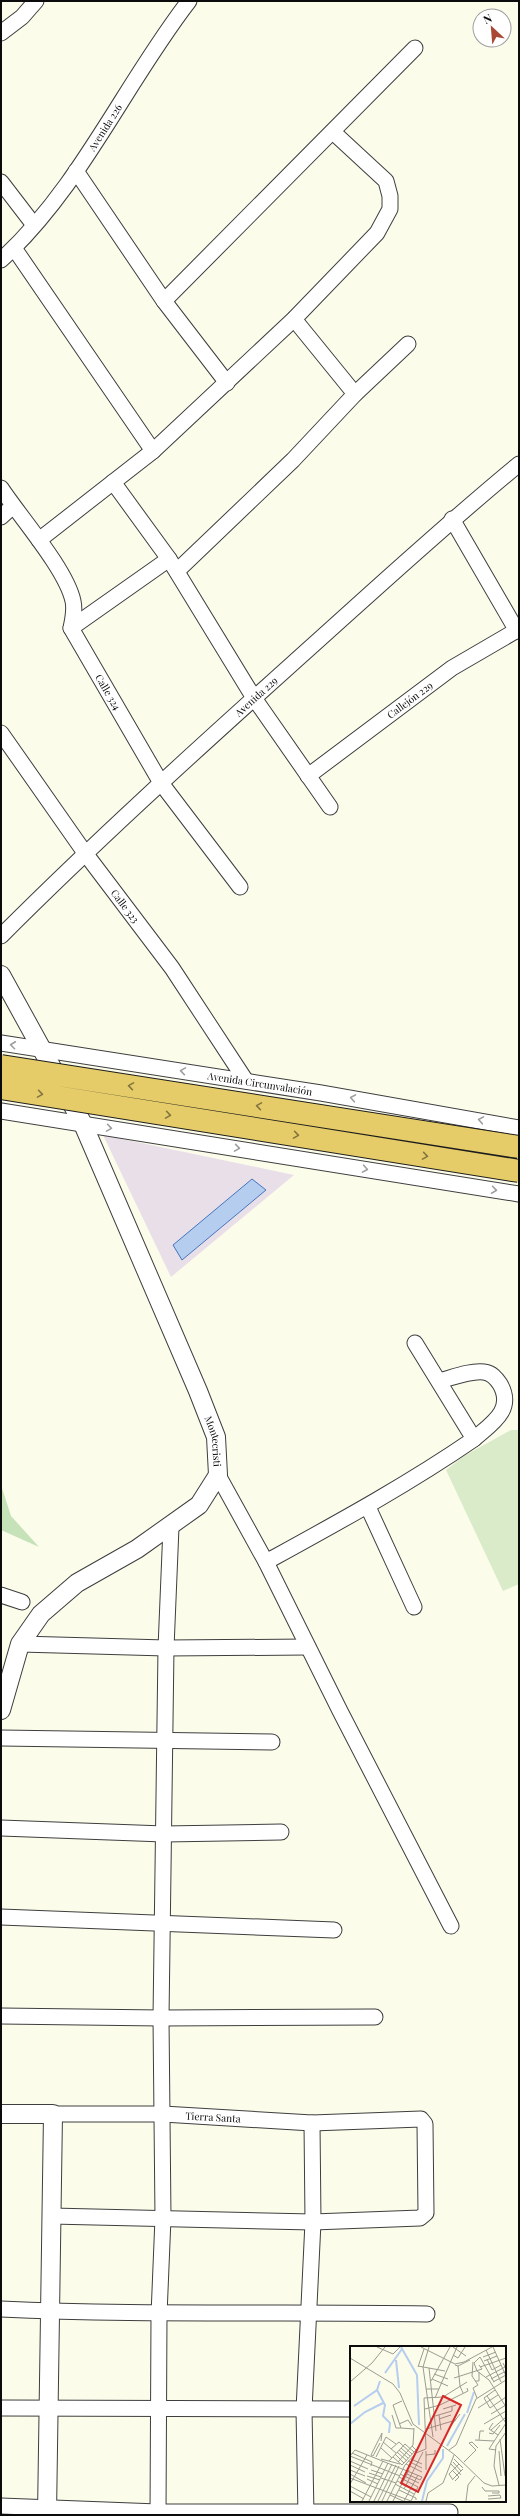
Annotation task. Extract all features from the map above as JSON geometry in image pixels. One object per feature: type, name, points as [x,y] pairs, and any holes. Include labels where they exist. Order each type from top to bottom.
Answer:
[{"type":"highway","points":[[1,1066],[519,1147]]},
{"type":"highway","points":[[1,1088],[519,1171]]},
{"type":"street","points":[[1,33],[22,17],[36,1]]},
{"type":"street","name":"Avenida 226","points":[[1,260],[14,248],[34,225],[76,171],[189,1]]},
{"type":"street","points":[[164,301],[415,48]]},
{"type":"street","points":[[39,540],[153,451],[294,319],[377,233],[390,209],[390,196],[386,181],[333,132]]},
{"type":"street","points":[[76,171],[164,301],[227,383]]},
{"type":"street","points":[[1,182],[34,225]]},
{"type":"street","points":[[14,248],[153,451]]},
{"type":"street","points":[[294,319],[355,394]]},
{"type":"street","points":[[71,628],[173,565],[293,460],[355,394],[408,344]]},
{"type":"street","name":"Avenida 229","points":[[1,936],[85,853],[254,698],[452,519],[519,464]]},
{"type":"street","points":[[113,482],[173,565],[254,698],[330,807]]},
{"type":"street","points":[[1,488],[39,540],[70,593],[75,613],[71,628]]},
{"type":"street","points":[[1,517],[13,506]]},
{"type":"street","points":[[452,519],[518,630]]},
{"type":"street","name":"Calle 324","points":[[71,628],[161,783],[240,887]]},
{"type":"street","name":"Callejón 229","points":[[308,776],[447,671],[518,630]]},
{"type":"street","name":"Calle 323","points":[[1,733],[85,853],[172,968],[246,1081]]},
{"type":"street","name":"Montecristi","points":[[1,974],[44,1048],[83,1124],[198,1391],[216,1437],[218,1475],[199,1505],[171,1527],[77,1583],[41,1614],[20,1644],[1,1710]]},
{"type":"street","name":"Avenida Circunvalación","points":[[1,1043],[44,1048],[246,1081],[519,1128]]},
{"type":"street","points":[[1,1111],[519,1194]]},
{"type":"street","points":[[415,1343],[474,1439]]},
{"type":"street","points":[[266,1562],[368,1507],[424,1473],[474,1439],[499,1418],[504,1408],[504,1397],[501,1385],[493,1375],[483,1371],[439,1381]]},
{"type":"street","points":[[218,1475],[266,1562],[451,1926]]},
{"type":"street","points":[[368,1507],[414,1606]]},
{"type":"street","points":[[158,2513],[160,2410],[159,2314],[163,2218],[161,2018],[166,1739],[166,1648],[171,1527]]},
{"type":"street","points":[[1,1596],[22,1602]]},
{"type":"street","points":[[20,1644],[166,1648],[308,1647]]},
{"type":"street","points":[[1,1738],[166,1739],[272,1742]]},
{"type":"street","points":[[1,1828],[164,1834],[281,1832]]},
{"type":"street","points":[[1,1917],[163,1922],[334,1930]]},
{"type":"street","points":[[1,2016],[161,2018],[375,2017]]},
{"type":"street","name":"Tierra Santa","points":[[1,2114],[163,2114],[312,2123],[421,2119],[424,2121],[426,2213],[424,2217],[313,2222]]},
{"type":"street","points":[[47,2511],[53,2114]]},
{"type":"street","points":[[306,2514],[304,2410],[313,2222],[312,2123]]},
{"type":"street","points":[[51,2216],[313,2222]]},
{"type":"street","points":[[1,2309],[159,2314],[308,2312],[427,2314]]},
{"type":"street","points":[[1,2408],[350,2410]]},
{"type":"street","points":[[1,2506],[47,2511],[158,2513],[306,2514],[450,2510]]},
{"type":"shaded area","points":[[103,1135],[294,1175],[171,1277]]},
{"type":"green space","points":[[511,1430],[519,1430],[519,1584],[503,1591],[446,1470],[464,1456]]},
{"type":"green space","points":[[1,1485],[11,1516],[39,1547],[1,1530]]},
{"type":"water","points":[[252,1179],[266,1190],[182,1260],[173,1245]]}]
